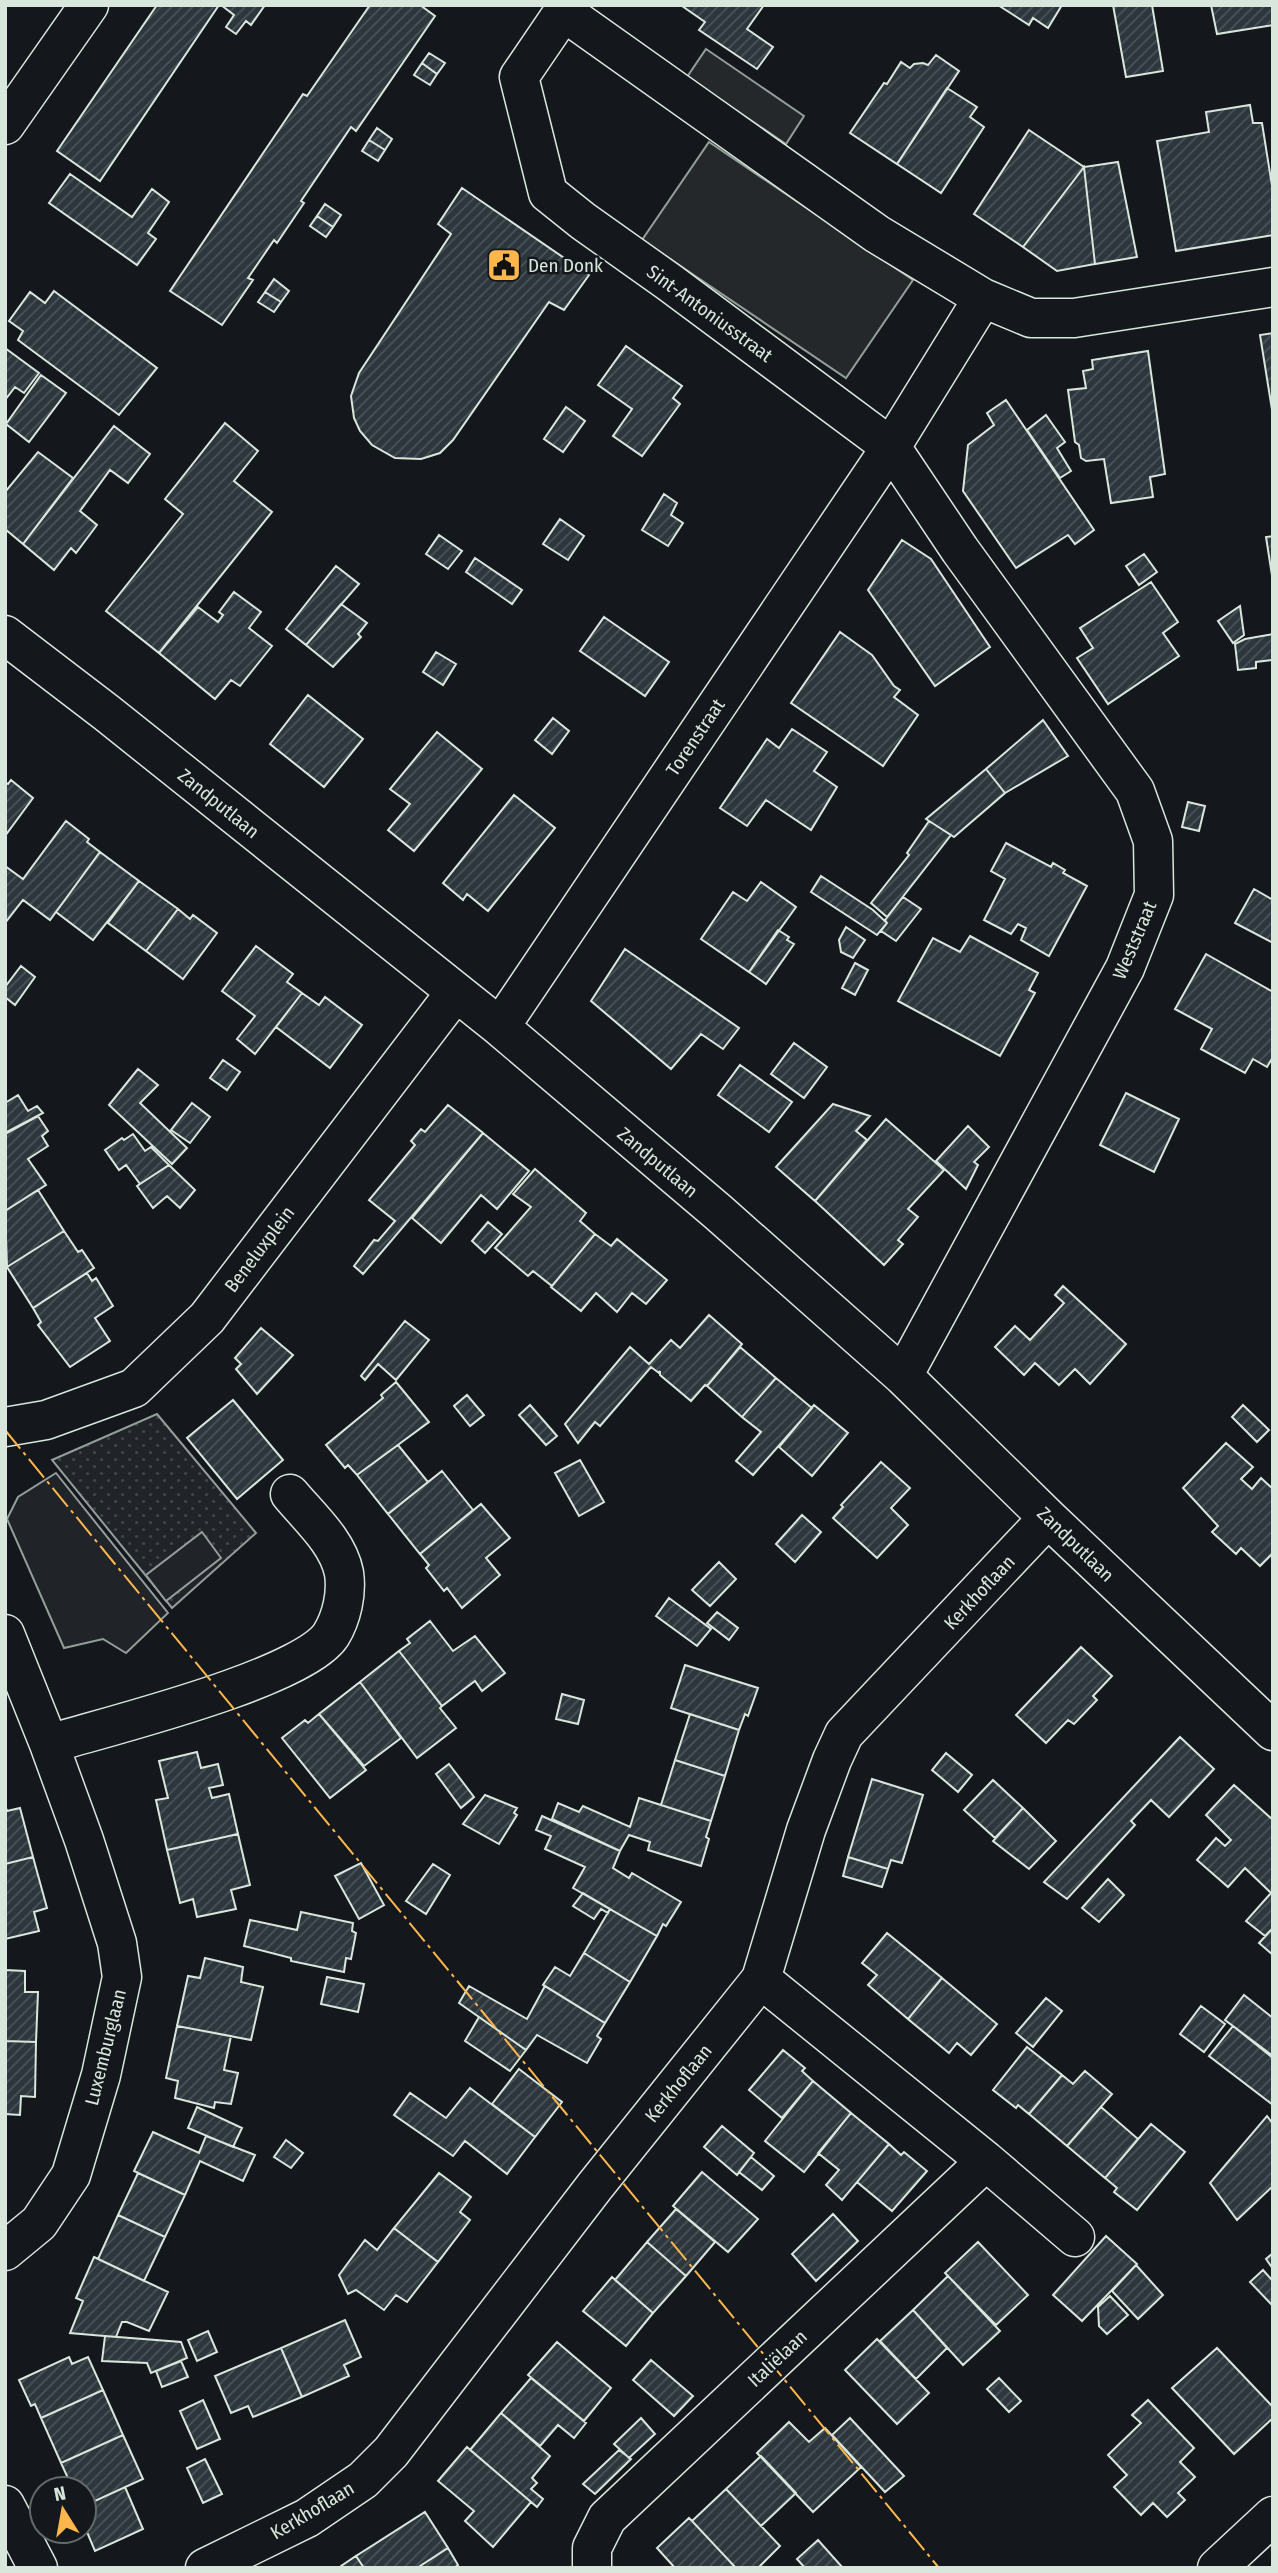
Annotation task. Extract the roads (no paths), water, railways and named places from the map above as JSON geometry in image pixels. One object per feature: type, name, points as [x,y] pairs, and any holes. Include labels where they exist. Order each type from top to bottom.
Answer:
[{"type":"street","points":[[5,125],[89,5]]},
{"type":"street","name":"Sint-Antoniusstraat","points":[[891,447],[669,282],[583,222],[548,193],[519,77],[566,9],[877,234],[983,298],[1031,318],[1074,317],[1273,287]]},
{"type":"street","points":[[891,447],[983,298]]},
{"type":"street","name":"Torenstraat","points":[[500,1027],[891,447]]},
{"type":"street","name":"Weststraat","points":[[891,447],[960,550],[1135,791],[1153,841],[1154,895],[1125,968],[903,1376]]},
{"type":"street","name":"Zandputlaan","points":[[5,635],[107,713],[500,1027],[718,1212],[903,1376],[1273,1731]]},
{"type":"street","name":"Beneluxplein","points":[[5,1427],[46,1420],[134,1388],[190,1336],[207,1318],[455,993]]},
{"type":"street","points":[[5,1634],[49,1744],[248,1684],[305,1656],[330,1636],[344,1605],[344,1572],[329,1540],[290,1494]]},
{"type":"street","name":"Kerkhoflaan","points":[[205,2568],[306,2518],[363,2480],[391,2452],[594,2186],[761,1979],[806,1829],[844,1734],[1048,1518]]},
{"type":"street","name":"Luxemburglaan","points":[[5,2251],[39,2223],[71,2175],[101,2075],[122,1978],[113,1930],[85,1840],[49,1744]]},
{"type":"street","points":[[761,1979],[986,2161],[1075,2237]]},
{"type":"street","name":"Italiëlaan","points":[[592,2568],[592,2548],[607,2518],[986,2161]]},
{"type":"street","points":[[5,2505],[38,2568]]},
{"type":"street","points":[[1217,2568],[1273,2516]]},
{"type":"place","name":"Den Donk","points":[[504,265]]}]
